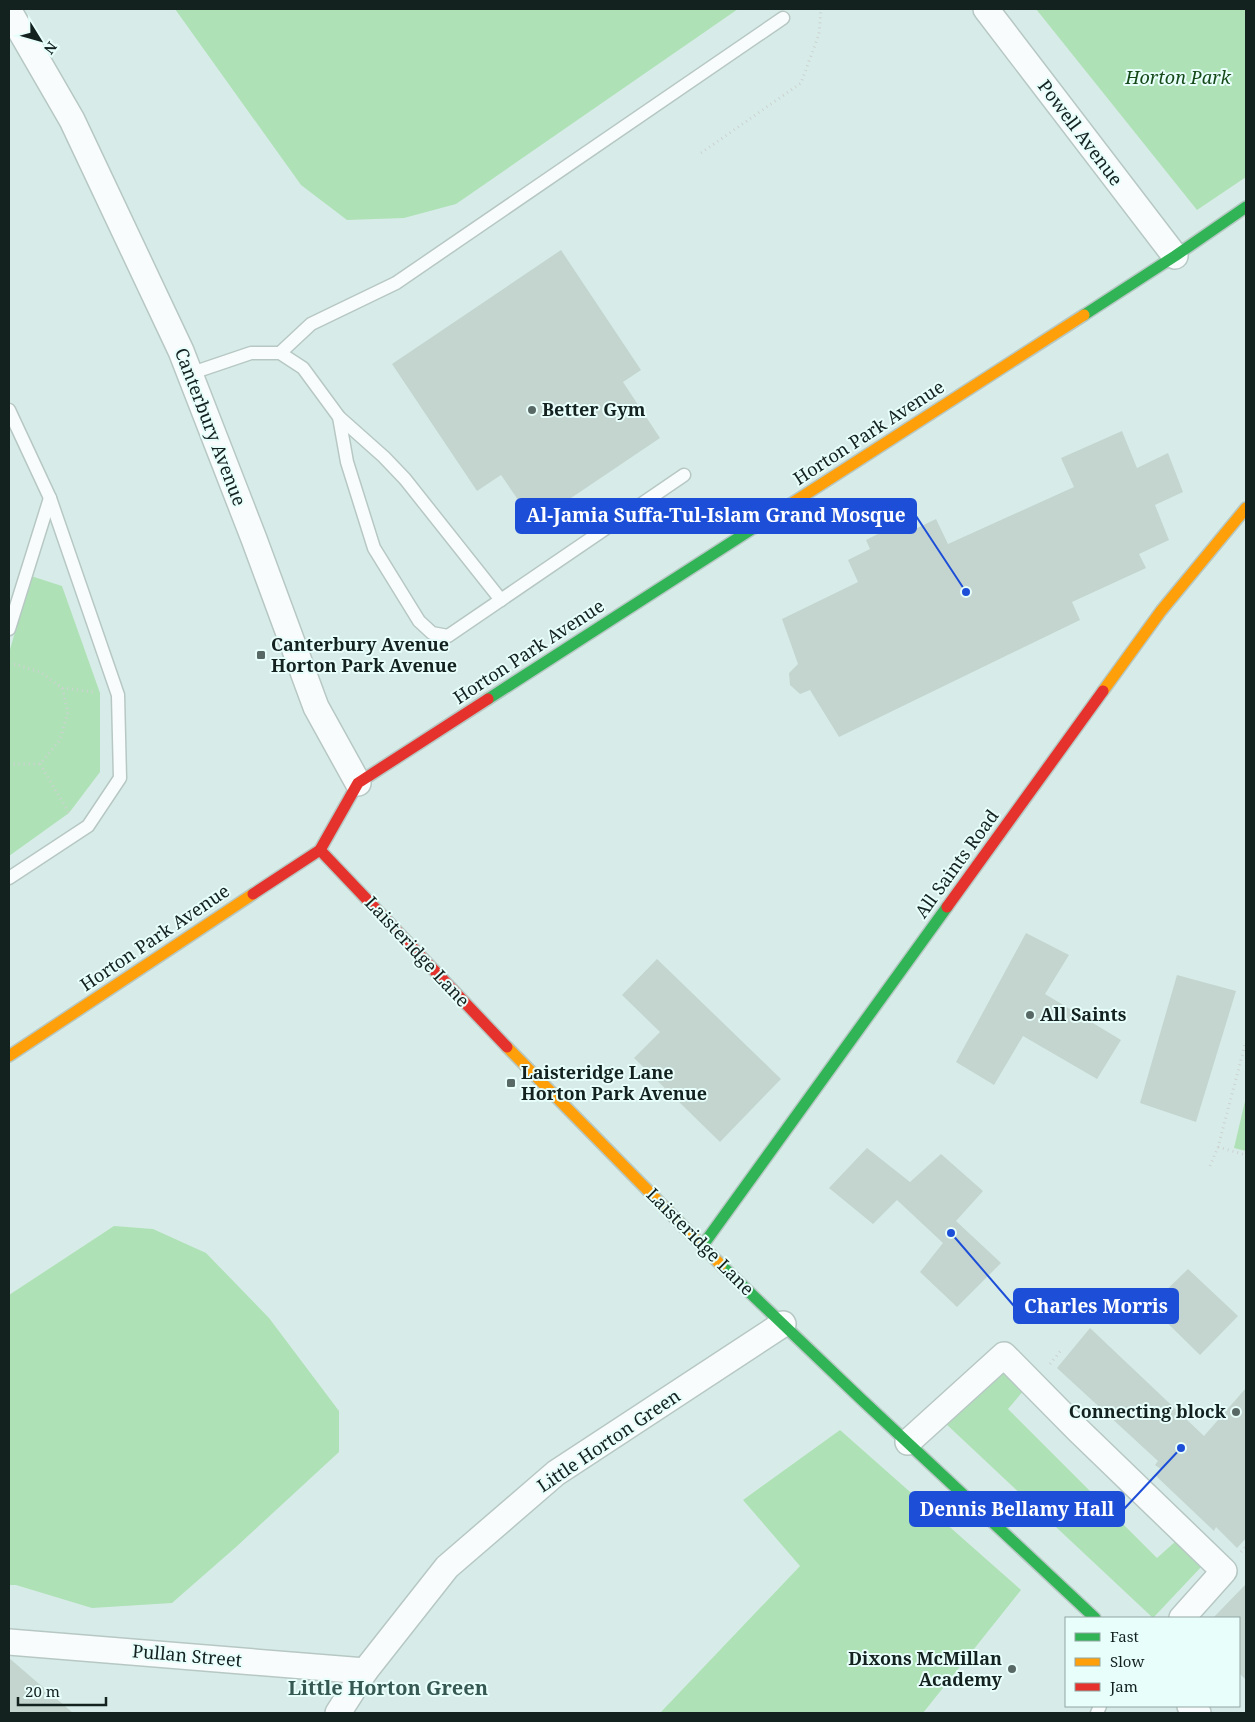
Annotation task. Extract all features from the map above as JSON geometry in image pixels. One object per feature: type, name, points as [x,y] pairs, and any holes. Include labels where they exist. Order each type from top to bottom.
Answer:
[{"type":"street","name":"Powell Avenue","points":[[986,9],[1175,256]]},
{"type":"street","name":"Canterbury Avenue","points":[[9,11],[72,120],[181,351],[254,539],[316,707],[358,783]]},
{"type":"street","name":"Horton Park Avenue","points":[[358,783],[1175,256],[1246,207]]},
{"type":"street","name":"All Saints Road","points":[[703,1245],[1161,611],[1246,508]]},
{"type":"street","points":[[320,850],[358,783]]},
{"type":"street","name":"Horton Park Avenue","points":[[9,1056],[320,850]]},
{"type":"street","name":"Laisteridge Lane","points":[[320,850],[527,1069],[703,1245],[783,1324],[1094,1617]]},
{"type":"street","name":"Little Horton Green","points":[[338,1713],[365,1671],[447,1567],[556,1473],[783,1324]]},
{"type":"street","points":[[908,1442],[1004,1354],[1078,1430],[1224,1571],[1183,1617]]},
{"type":"street","name":"Pullan Street","points":[[9,1642],[365,1671]]},
{"type":"lane","points":[[280,353],[311,324],[396,283],[784,18]]},
{"type":"lane","points":[[190,374],[251,353],[280,353],[302,368],[340,417],[405,479],[500,600]]},
{"type":"lane","points":[[9,410],[50,498],[118,695],[120,778],[88,826],[9,878]]},
{"type":"lane","points":[[340,417],[347,462],[374,548],[419,621],[432,633],[448,636],[684,475]]},
{"type":"lane","points":[[9,629],[50,498]]},
{"type":"path","points":[[701,153],[801,83],[819,34],[821,9]]},
{"type":"path","points":[[9,665],[15,664],[40,672],[62,688],[118,695]]},
{"type":"path","points":[[40,764],[60,740],[68,712],[62,688]]},
{"type":"path","points":[[9,764],[40,764]]},
{"type":"path","points":[[40,764],[69,812],[88,826]]},
{"type":"path","points":[[1210,1166],[1218,1147],[1246,1041]]},
{"type":"path","points":[[1218,1147],[1246,1155]]},
{"type":"green space","points":[[175,9],[738,9],[456,204],[404,218],[347,220],[301,185]]},
{"type":"green space","name":"Horton Park","points":[[1036,9],[1246,9],[1246,177],[1197,210]]},
{"type":"green space","points":[[31,576],[62,586],[100,693],[100,772],[69,813],[9,856],[9,653]]},
{"type":"green space","points":[[1246,1097],[1246,1151],[1234,1148]]},
{"type":"green space","points":[[114,1226],[153,1229],[206,1253],[269,1318],[339,1411],[339,1452],[172,1603],[92,1608],[16,1585],[9,1585],[9,1295]]},
{"type":"green space","points":[[1002,1365],[1025,1389],[1008,1409],[1157,1558],[1177,1540],[1203,1565],[1152,1617],[944,1422]]},
{"type":"green space","points":[[840,1430],[1021,1590],[923,1713],[660,1713],[800,1566],[743,1500]]},
{"type":"building","name":"Better Gym","points":[[561,250],[641,370],[623,382],[660,438],[534,523],[501,475],[477,491],[392,364]]},
{"type":"building","points":[[1122,431],[1137,468],[1168,453],[1183,492],[1155,505],[1169,540],[1139,554],[1146,568],[1072,602],[1080,620],[839,737],[810,690],[800,694],[790,685],[789,673],[798,664],[782,619],[858,582],[848,560],[870,549],[866,540],[905,520],[911,531],[936,519],[948,544],[1074,487],[1061,458]]},
{"type":"building","name":"All Saints","points":[[1026,933],[1069,955],[1045,994],[1121,1040],[1097,1079],[1023,1036],[994,1085],[956,1062]]},
{"type":"building","points":[[657,959],[781,1079],[720,1142],[634,1058],[660,1032],[622,995]]},
{"type":"building","points":[[1177,975],[1236,991],[1196,1122],[1140,1103]]},
{"type":"building","points":[[867,1148],[910,1182],[941,1154],[983,1191],[956,1221],[1001,1263],[957,1307],[920,1272],[943,1243],[897,1200],[873,1224],[829,1188]]},
{"type":"building","points":[[1188,1269],[1238,1316],[1200,1355],[1150,1306]]},
{"type":"building","points":[[1090,1328],[1204,1436],[1246,1388],[1246,1538],[1237,1548],[1216,1527],[1214,1531],[1155,1475],[1161,1469],[1155,1465],[1158,1461],[1057,1368]]},
{"type":"building","points":[[1246,1586],[1246,1680],[1240,1674],[1240,1617],[1214,1617]]},
{"type":"building","points":[[9,1658],[73,1713],[9,1713]]},
{"type":"traffic: fast","points":[[1084,315],[1246,207]]},
{"type":"traffic: fast","points":[[488,699],[769,518]]},
{"type":"traffic: fast","points":[[703,1245],[947,907]]},
{"type":"traffic: fast","points":[[721,1265],[1094,1617]]},
{"type":"traffic: slow","points":[[769,518],[1084,315]]},
{"type":"traffic: slow","points":[[1103,691],[1161,611],[1246,508]]},
{"type":"traffic: slow","points":[[9,1056],[253,894]]},
{"type":"traffic: slow","points":[[507,1047],[721,1265]]},
{"type":"traffic: jam","points":[[947,907],[1103,691]]},
{"type":"traffic: jam","points":[[253,894],[320,850],[358,783],[488,699]]},
{"type":"traffic: jam","points":[[320,850],[507,1047]]},
{"type":"place","name":"Better Gym","points":[[532,410]]},
{"type":"place","name":"Al-Jamia Suffa-Tul-Islam Grand Mosque","points":[[966,592]]},
{"type":"place","name":"Canterbury Avenue Horton Park Avenue","points":[[261,655]]},
{"type":"place","name":"All Saints","points":[[1030,1015]]},
{"type":"place","name":"Laisteridge Lane Horton Park Avenue","points":[[511,1083]]},
{"type":"place","name":"Charles Morris","points":[[951,1233]]},
{"type":"place","name":"Connecting block","points":[[1236,1412]]},
{"type":"place","name":"Dennis Bellamy Hall","points":[[1181,1448]]},
{"type":"place","name":"Dixons McMillan Academy","points":[[1012,1669]]},
{"type":"district","name":"Little Horton Green","points":[[388,1688]]}]
